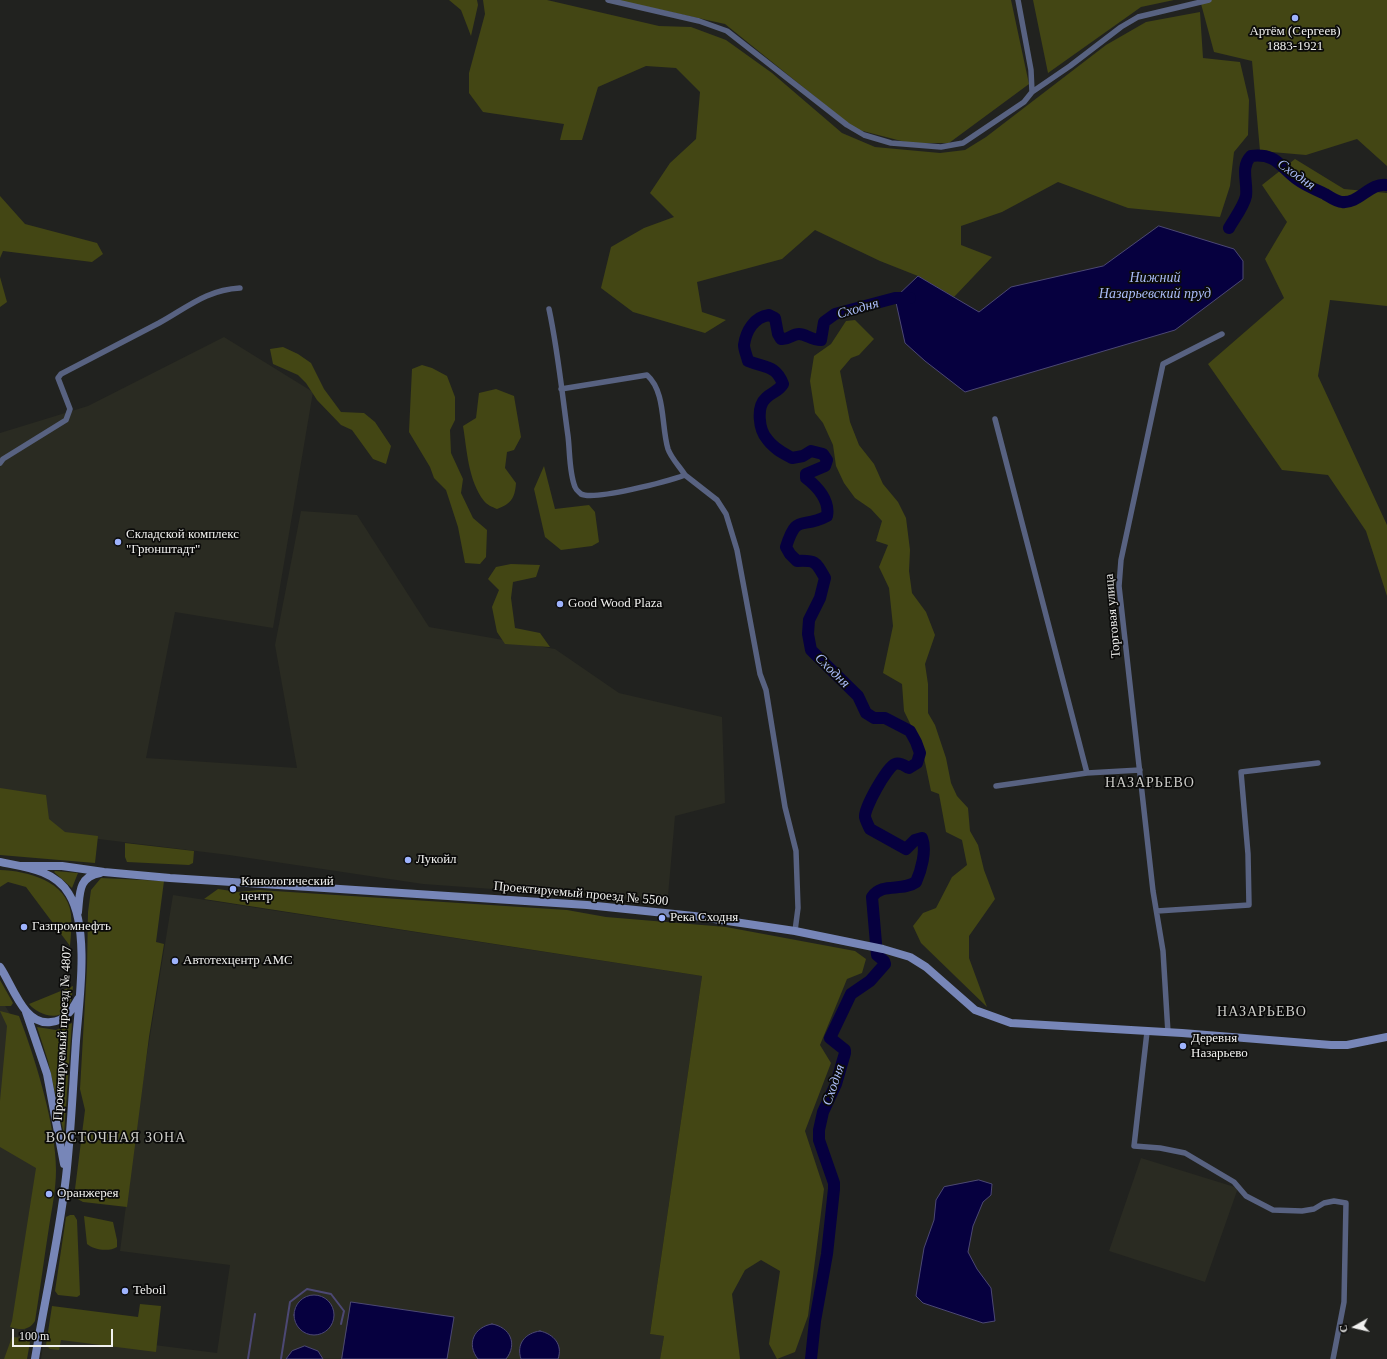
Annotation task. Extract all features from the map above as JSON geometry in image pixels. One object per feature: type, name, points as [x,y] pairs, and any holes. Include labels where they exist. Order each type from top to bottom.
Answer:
[{"type":"street","points":[[608,0],[699,20],[727,31],[847,125],[864,135],[891,143],[941,147],[963,143],[1024,102],[1032,92],[1070,66],[1121,27],[1138,18],[1209,0]]},
{"type":"street","points":[[1018,0],[1031,70],[1032,92]]},
{"type":"street","points":[[0,463],[3,458],[66,420],[70,409],[58,378],[61,374],[206,296],[223,289],[240,288]]},
{"type":"street","points":[[549,309],[556,342],[575,488],[579,493],[585,496],[596,495],[656,485],[686,475]]},
{"type":"street","name":"Торговая улица","points":[[1168,1033],[1163,951],[1153,891],[1119,586],[1121,560],[1163,364],[1222,334]]},
{"type":"street","points":[[562,389],[647,375],[654,381],[661,403],[669,450],[686,475],[717,500],[726,514],[737,550],[760,674],[766,690],[785,807],[796,851],[798,908],[795,931]]},
{"type":"street","points":[[995,419],[1087,773]]},
{"type":"street","points":[[1157,912],[1250,905],[1248,854],[1241,772],[1318,763]]},
{"type":"street","points":[[996,786],[1087,773],[1140,770]]},
{"type":"street","points":[[0,862],[37,870],[56,880],[69,894],[77,915]]},
{"type":"street","name":"Проектируемый проезд № 5500","points":[[21,866],[62,866],[104,872],[181,879],[631,909],[795,931],[883,949],[910,957],[926,967],[975,1010],[993,1018],[1011,1023],[1331,1045],[1347,1045],[1387,1037]]},
{"type":"street","name":"Проектируемый проезд № 5500","points":[[77,915],[83,882],[90,875],[104,872]]},
{"type":"street","name":"Проектируемый проезд № 4807","points":[[35,1359],[66,1177],[80,997],[81,946],[77,915]]},
{"type":"street","name":"Проектируемый проезд № 4807","points":[[0,967],[26,1012],[47,1074],[66,1177]]},
{"type":"street","points":[[26,1012],[32,1018],[41,1022],[58,1021],[70,1011],[80,997]]},
{"type":"street","points":[[1147,1032],[1134,1146],[1160,1148],[1185,1153],[1234,1182],[1246,1196],[1273,1210],[1302,1211],[1314,1209],[1324,1203],[1334,1201],[1346,1203],[1344,1302],[1333,1359]]},
{"type":"shaded area","points":[[224,337],[313,392],[273,628],[175,612],[146,758],[297,768],[275,645],[301,511],[357,515],[429,627],[555,649],[619,693],[722,717],[725,803],[675,816],[668,896],[660,901],[423,884],[229,855],[66,835],[0,821],[0,433],[88,406]]},
{"type":"shaded area","points":[[173,895],[702,976],[650,1334],[664,1336],[660,1359],[41,1359],[45,1331],[217,1353],[230,1265],[120,1251],[141,1091]]},
{"type":"shaded area","points":[[0,997],[17,1026],[38,1136],[41,1213],[21,1359],[0,1359]]},
{"type":"shaded area","points":[[1141,1158],[1238,1188],[1205,1282],[1109,1251]]},
{"type":"green space","points":[[449,0],[477,0],[478,5],[471,36],[461,10]]},
{"type":"green space","points":[[483,0],[547,0],[659,26],[691,27],[726,40],[772,73],[842,133],[875,147],[940,153],[965,150],[986,137],[1106,45],[1146,22],[1200,12],[1203,58],[1240,62],[1249,100],[1248,135],[1234,152],[1230,186],[1220,217],[1128,208],[1058,182],[1002,212],[961,226],[961,245],[992,257],[954,297],[918,276],[880,261],[815,230],[782,259],[697,282],[702,312],[726,320],[705,333],[633,312],[601,288],[611,247],[644,228],[674,217],[650,193],[670,163],[696,139],[700,92],[676,68],[646,66],[598,87],[582,140],[560,140],[564,124],[483,112],[469,93],[469,73],[485,14]]},
{"type":"green space","points":[[616,0],[1011,0],[1029,84],[949,143],[909,143],[855,129],[725,24]]},
{"type":"green space","points":[[1033,0],[1174,0],[1141,7],[1048,73]]},
{"type":"green space","points":[[1200,0],[1387,0],[1387,166],[1357,139],[1306,155],[1260,151],[1252,61],[1214,52]]},
{"type":"green space","points":[[1295,159],[1344,189],[1387,193],[1387,306],[1330,300],[1318,376],[1387,525],[1387,596],[1366,531],[1328,475],[1282,470],[1208,364],[1284,298],[1265,259],[1287,222],[1262,185]]},
{"type":"green space","points":[[0,196],[25,224],[97,243],[103,254],[92,262],[3,251],[0,258]]},
{"type":"green space","points":[[0,277],[7,302],[0,307]]},
{"type":"green space","points":[[855,320],[874,339],[859,355],[851,358],[840,371],[850,422],[859,445],[874,464],[883,484],[898,502],[906,518],[910,550],[909,571],[912,593],[926,612],[935,635],[925,664],[928,684],[928,713],[935,725],[946,758],[951,783],[957,796],[968,808],[970,831],[978,845],[984,870],[995,899],[969,936],[969,958],[987,1007],[921,943],[913,926],[923,913],[936,908],[952,877],[967,865],[962,840],[946,832],[939,794],[931,791],[922,748],[904,711],[902,684],[883,673],[893,626],[889,588],[879,567],[888,545],[876,541],[882,521],[871,509],[855,498],[844,483],[836,466],[833,445],[823,423],[815,413],[810,381],[814,356],[831,344],[846,321]]},
{"type":"green space","points":[[283,347],[298,354],[311,363],[324,389],[341,412],[364,413],[375,422],[391,446],[386,464],[373,459],[352,430],[341,425],[317,400],[306,383],[298,375],[273,364],[270,349]]},
{"type":"green space","points":[[422,365],[432,368],[447,376],[455,397],[455,420],[450,430],[451,453],[463,479],[461,493],[473,518],[487,530],[486,557],[480,564],[465,563],[458,527],[446,490],[434,478],[430,467],[409,432],[412,369]]},
{"type":"green space","points":[[496,389],[514,396],[521,437],[514,450],[507,452],[505,468],[516,483],[515,493],[509,503],[497,509],[485,502],[475,484],[469,465],[463,426],[476,418],[479,393]]},
{"type":"green space","points":[[544,466],[555,509],[589,505],[595,512],[599,542],[592,546],[561,550],[545,537],[534,489]]},
{"type":"green space","points":[[511,564],[540,565],[536,577],[513,582],[511,598],[515,628],[540,633],[550,647],[505,644],[497,632],[492,607],[499,590],[488,579],[496,567]]},
{"type":"green space","points":[[0,788],[46,795],[49,819],[65,832],[98,836],[95,863],[0,855]]},
{"type":"green space","points":[[125,843],[194,851],[193,863],[189,865],[127,862],[125,857]]},
{"type":"green space","points":[[0,870],[34,876],[54,886],[62,893],[68,903],[71,914],[70,946],[26,887],[8,882],[0,887]]},
{"type":"green space","points":[[54,872],[78,873],[72,888]]},
{"type":"green space","points":[[101,878],[164,881],[156,942],[164,944],[149,1037],[127,1207],[83,1202],[74,1197],[85,1110],[80,1089],[87,967],[88,912],[91,890]]},
{"type":"green space","points":[[218,889],[238,892],[259,890],[567,910],[606,917],[726,927],[855,951],[866,959],[862,973],[847,979],[820,1045],[831,1063],[805,1131],[824,1189],[808,1316],[795,1352],[777,1359],[769,1344],[780,1271],[761,1260],[745,1270],[732,1294],[740,1359],[660,1359],[664,1336],[650,1334],[702,976],[204,899]]},
{"type":"green space","points":[[0,980],[13,1003],[11,1006],[0,1006]]},
{"type":"green space","points":[[73,986],[69,1005],[62,1014],[52,1016],[46,1015],[36,1010],[29,1004]]},
{"type":"green space","points":[[0,1011],[19,1016],[32,1051],[44,1092],[55,1152],[55,1191],[35,1321],[30,1327],[24,1329],[10,1327],[36,1168],[0,1147],[0,1101],[7,1026]]},
{"type":"green space","points":[[72,1023],[64,1134],[48,1061],[37,1027],[56,1030]]},
{"type":"green space","points":[[74,1215],[77,1220],[80,1295],[77,1297],[58,1295],[55,1291],[66,1217]]},
{"type":"green space","points":[[84,1216],[113,1222],[117,1247],[114,1249],[102,1250],[87,1244]]},
{"type":"green space","points":[[140,1304],[161,1306],[156,1352],[61,1340],[59,1350],[50,1349],[46,1345],[52,1306],[138,1317]]},
{"type":"green space","points":[[12,1337],[26,1338],[30,1342],[27,1359],[4,1359]]},
{"type":"water","name":"Нижний Назарьевский пруд","points":[[1159,226],[1234,249],[1243,261],[1243,279],[1175,330],[965,392],[925,361],[905,343],[895,298],[918,276],[979,312],[1011,287],[1103,266]]},
{"type":"water","points":[[979,1180],[992,1184],[991,1195],[983,1202],[973,1226],[968,1252],[977,1269],[991,1288],[995,1321],[983,1323],[923,1303],[916,1296],[924,1248],[934,1220],[936,1200],[944,1187]]},
{"type":"water","points":[[318,1295],[325,1298],[331,1304],[334,1315],[333,1323],[325,1332],[318,1335],[310,1335],[303,1332],[295,1323],[294,1311],[297,1304],[306,1296]]},
{"type":"water","points":[[351,1302],[454,1317],[447,1359],[342,1359]]},
{"type":"water","points":[[492,1324],[508,1332],[512,1342],[510,1353],[506,1359],[478,1359],[474,1353],[472,1342],[476,1332]]},
{"type":"water","points":[[540,1331],[553,1337],[556,1341],[559,1349],[558,1359],[521,1359],[520,1349],[523,1340],[530,1334]]},
{"type":"water","points":[[305,1346],[318,1351],[323,1359],[286,1359],[292,1351]]},
{"type":"waterway","name":"Сходня","points":[[1229,228],[1245,200],[1245,170],[1251,156],[1260,156],[1273,159],[1301,182],[1340,202],[1354,200],[1375,187],[1387,185]]},
{"type":"waterway","name":"Сходня","points":[[811,1359],[815,1321],[827,1254],[834,1189],[834,1183],[819,1140],[819,1130],[823,1112],[836,1084],[845,1053],[845,1050],[830,1038],[851,994],[870,981],[885,964],[884,961],[877,955],[872,897],[876,892],[881,890],[910,885],[916,882],[924,854],[922,838],[915,840],[906,849],[870,829],[865,817],[868,805],[891,767],[895,764],[902,764],[909,768],[917,763],[920,753],[910,731],[885,718],[874,718],[866,713],[858,696],[811,650],[808,634],[809,620],[820,598],[825,578],[820,568],[815,563],[808,561],[797,561],[786,547],[793,529],[801,524],[827,516],[827,505],[825,500],[819,490],[806,478],[806,474],[825,466],[827,460],[823,454],[811,451],[803,456],[792,458],[775,448],[769,442],[762,430],[760,418],[761,407],[766,398],[779,389],[783,384],[777,373],[773,370],[748,361],[744,345],[749,330],[755,322],[764,316],[769,315],[775,318],[778,334],[781,339],[786,339],[799,334],[821,340],[824,322],[835,314],[895,298],[910,298]]},
{"type":"waterway","points":[[281,1359],[290,1302],[307,1289],[331,1294],[344,1311],[341,1324]]},
{"type":"waterway","points":[[248,1359],[255,1314]]},
{"type":"place","name":"Артём (Сергеев) 1883-1921","points":[[1295,18]]},
{"type":"place","name":"Складской комплекс \"Грюнштадт\"","points":[[118,542]]},
{"type":"place","name":"Good Wood Plaza","points":[[560,604]]},
{"type":"place","name":"Лукойл","points":[[408,860]]},
{"type":"place","name":"Кинологический центр","points":[[233,889]]},
{"type":"place","name":"Река Сходня","points":[[662,918]]},
{"type":"place","name":"Газпромнефть","points":[[24,927]]},
{"type":"place","name":"Автотехцентр АМС","points":[[175,961]]},
{"type":"place","name":"Деревня Назарьево","points":[[1183,1046]]},
{"type":"place","name":"Оранжерея","points":[[49,1194]]},
{"type":"place","name":"Teboil","points":[[125,1291]]},
{"type":"district","name":"НАЗАРЬЕВО","points":[[1150,783]]},
{"type":"district","name":"НАЗАРЬЕВО","points":[[1262,1012]]},
{"type":"district","name":"ВОСТОЧНАЯ ЗОНА","points":[[116,1138]]}]
